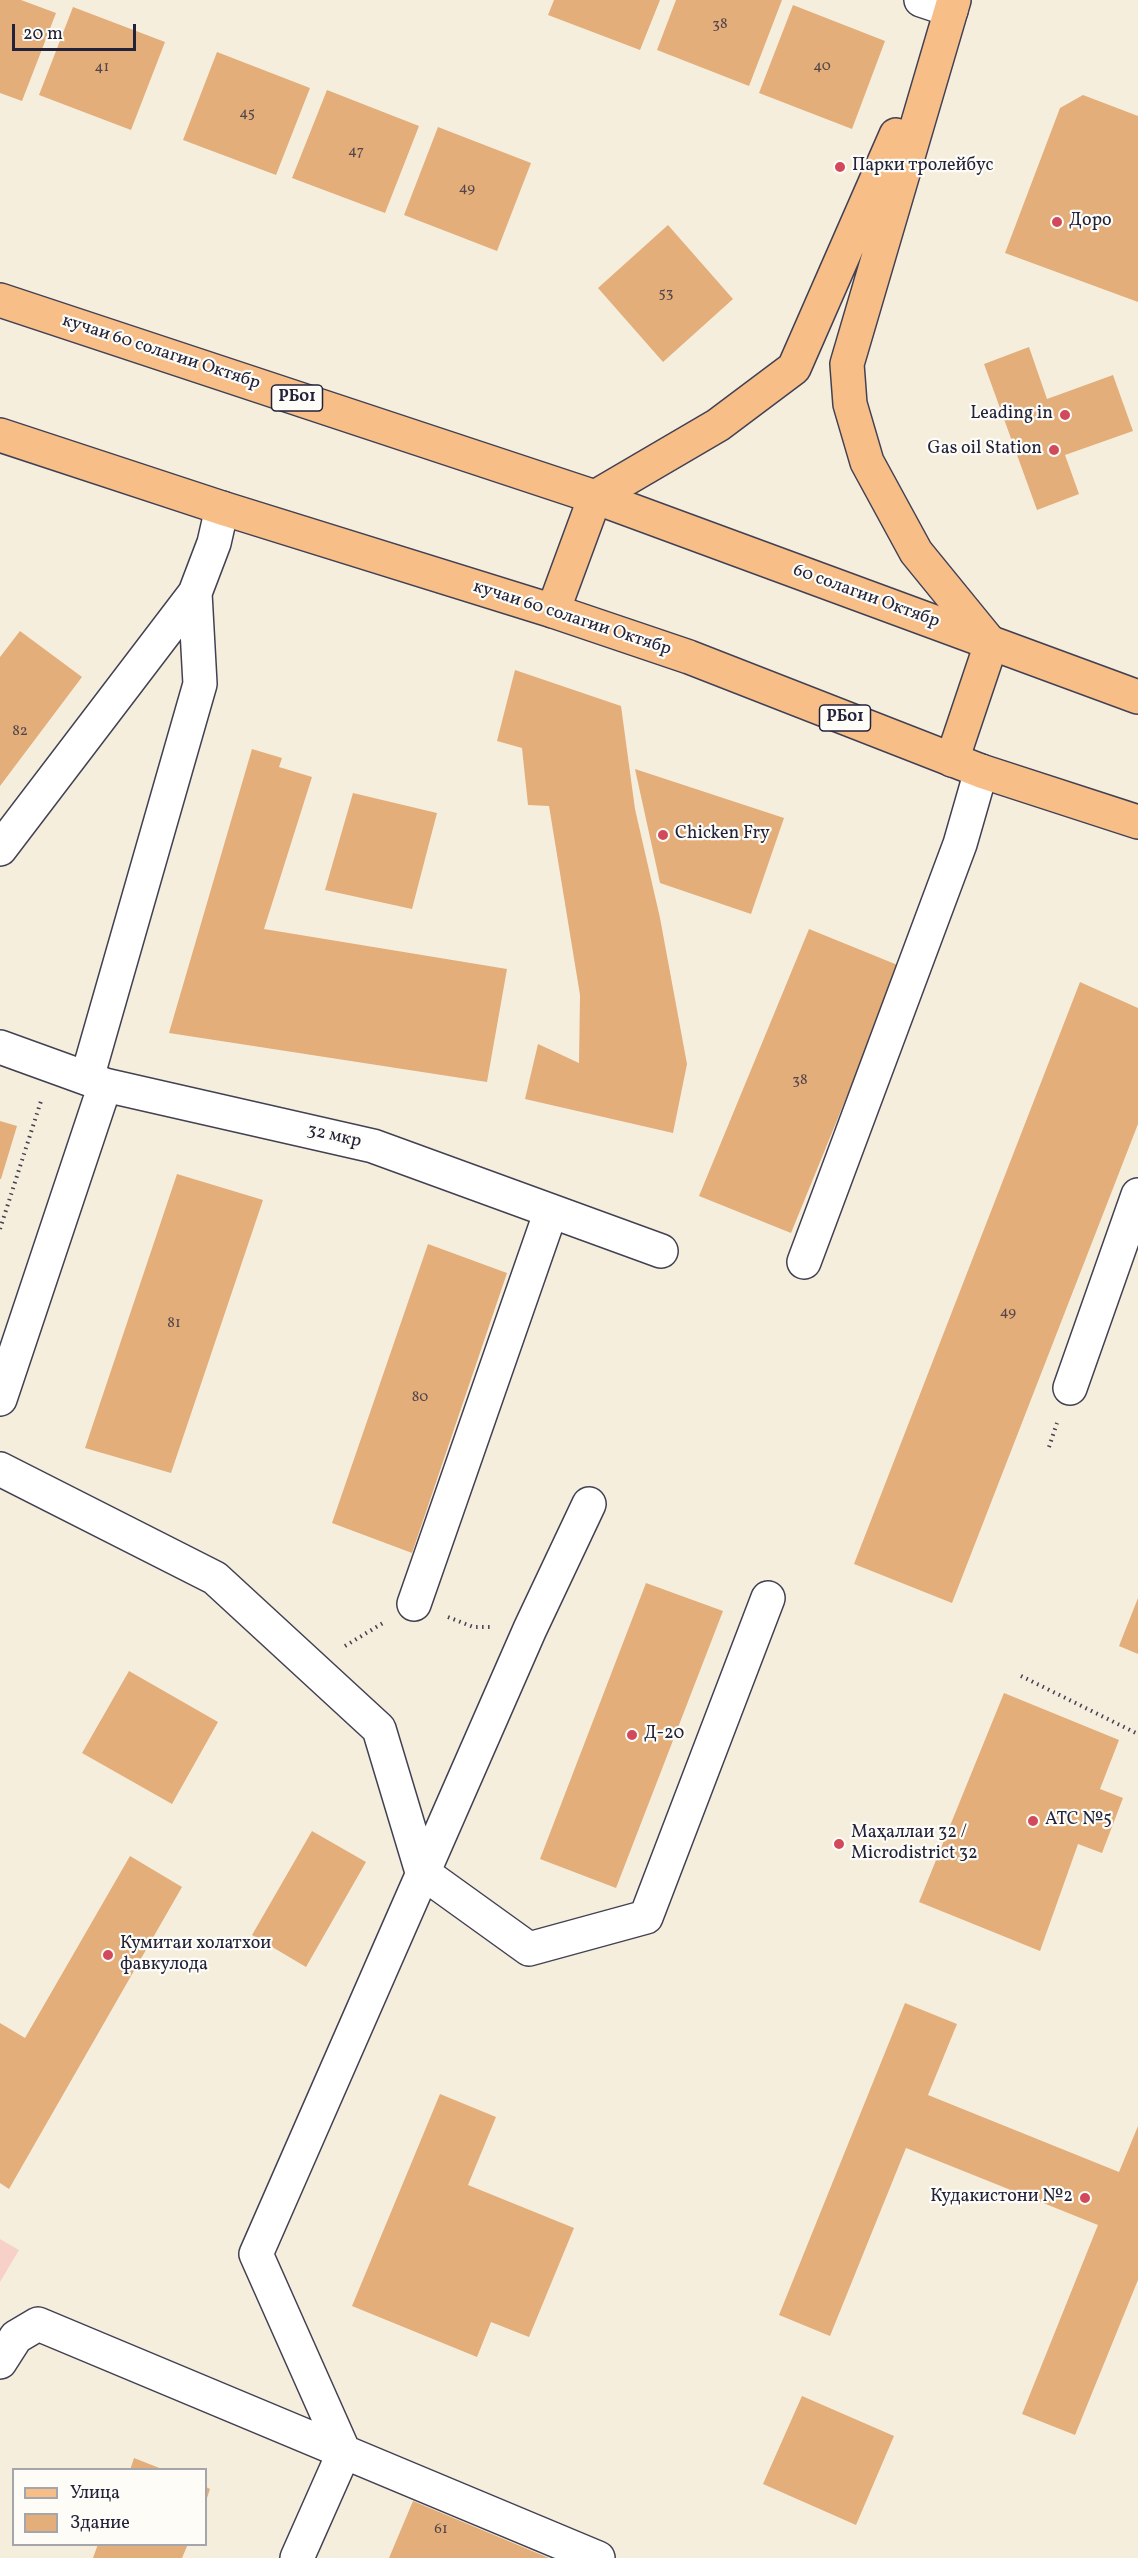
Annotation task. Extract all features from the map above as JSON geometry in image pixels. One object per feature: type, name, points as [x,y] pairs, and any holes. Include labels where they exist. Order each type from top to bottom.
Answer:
[{"type":"main road","points":[[553,611],[595,496],[718,425],[794,368],[942,3]]},
{"type":"main road","points":[[942,3],[847,364],[850,404],[867,462],[916,552],[991,644],[966,766]]},
{"type":"main road","name":"кучаи 60 солагии Октябр","points":[[0,300],[595,496]]},
{"type":"main road","name":"кучаи 60 солагии Октябр","points":[[0,435],[222,508],[553,611],[689,657],[966,766],[1138,822]]},
{"type":"main road","name":"60 солагии Октябр","points":[[595,496],[1138,697]]},
{"type":"street","points":[[0,849],[195,593],[214,543],[222,508]]},
{"type":"street","points":[[0,1399],[96,1082],[200,684],[195,593]]},
{"type":"street","points":[[804,1262],[964,831],[966,766]]},
{"type":"street","name":"32 мкр","points":[[0,1047],[96,1082],[373,1146],[661,1251]]},
{"type":"street","points":[[1070,1389],[1138,1196]]},
{"type":"street","points":[[414,1604],[551,1211]]},
{"type":"street","points":[[0,1469],[215,1578],[379,1729],[422,1872],[529,1949],[645,1917],[768,1598]]},
{"type":"street","points":[[297,2558],[344,2452],[256,2254],[530,1629],[590,1504]]},
{"type":"street","points":[[0,2362],[16,2337],[39,2324],[598,2558]]},
{"type":"path","points":[[0,1229],[52,1066]]},
{"type":"path","points":[[311,1666],[414,1604]]},
{"type":"path","points":[[1021,1676],[1138,1734]]},
{"type":"shaded area","points":[[0,2239],[19,2250],[0,2282]]},
{"type":"building","points":[[0,0],[21,0],[56,13],[22,101],[0,93]]},
{"type":"building","points":[[554,0],[660,0],[640,50],[548,15]]},
{"type":"building","points":[[676,0],[782,0],[749,86],[657,50]]},
{"type":"building","points":[[793,5],[885,41],[852,129],[759,93]]},
{"type":"building","points":[[73,7],[165,42],[131,130],[39,95]]},
{"type":"building","points":[[217,52],[310,88],[276,175],[183,140]]},
{"type":"building","points":[[327,90],[419,126],[385,213],[292,178]]},
{"type":"building","points":[[1083,95],[1138,116],[1138,302],[1005,253],[1060,108]]},
{"type":"building","points":[[438,127],[531,163],[497,251],[404,215]]},
{"type":"building","points":[[668,225],[733,299],[663,362],[598,288]]},
{"type":"building","name":"Leading in","points":[[1029,347],[1047,399],[1113,375],[1133,431],[1065,455],[1079,494],[1037,510],[984,364]]},
{"type":"building","points":[[20,631],[82,677],[0,786],[0,657]]},
{"type":"building","points":[[515,670],[621,706],[635,809],[660,918],[687,1064],[673,1133],[525,1099],[538,1044],[579,1063],[580,995],[549,806],[528,805],[522,748],[497,741]]},
{"type":"building","points":[[252,749],[282,758],[279,767],[312,777],[264,929],[507,969],[487,1082],[169,1033]]},
{"type":"building","points":[[635,769],[784,818],[751,914],[660,883]]},
{"type":"building","points":[[353,793],[437,813],[412,909],[325,890]]},
{"type":"building","points":[[809,929],[900,966],[791,1233],[699,1196]]},
{"type":"building","points":[[1080,982],[1138,1008],[1138,1124],[952,1603],[854,1564]]},
{"type":"building","points":[[0,1121],[17,1126],[1,1179],[0,1179]]},
{"type":"building","points":[[177,1174],[263,1200],[171,1473],[85,1448]]},
{"type":"building","points":[[428,1244],[507,1273],[412,1553],[332,1523]]},
{"type":"building","name":"Д-20","points":[[646,1583],[723,1611],[616,1888],[540,1859]]},
{"type":"building","points":[[1138,1598],[1138,1654],[1119,1646]]},
{"type":"building","points":[[129,1671],[218,1722],[172,1804],[82,1753]]},
{"type":"building","name":"АТС №5","points":[[1004,1693],[1119,1740],[1100,1789],[1123,1798],[1102,1853],[1078,1844],[1040,1951],[919,1902]]},
{"type":"building","points":[[312,1831],[366,1862],[306,1967],[252,1935]]},
{"type":"building","name":"Кумитаи холатхои фавкулода","points":[[130,1856],[182,1887],[9,2189],[0,2183],[0,2023],[25,2038]]},
{"type":"building","name":"Кудакистони №2","points":[[905,2003],[957,2024],[928,2095],[1119,2172],[1138,2126],[1138,2280],[1075,2435],[1022,2414],[1098,2225],[906,2148],[830,2336],[779,2315]]},
{"type":"building","points":[[440,2094],[496,2117],[468,2185],[574,2228],[529,2337],[491,2322],[477,2357],[352,2306]]},
{"type":"building","points":[[802,2396],[894,2436],[856,2525],[763,2484]]},
{"type":"building","points":[[134,2458],[159,2468],[131,2468]]},
{"type":"building","points":[[413,2501],[549,2558],[389,2558]]},
{"type":"building","points":[[97,2546],[187,2546],[182,2558],[93,2558]]},
{"type":"place","name":"Парки тролейбус","points":[[840,167]]},
{"type":"place","name":"Доро","points":[[1057,222]]},
{"type":"place","name":"Leading in","points":[[1065,415]]},
{"type":"place","name":"Gas oil Station","points":[[1054,450]]},
{"type":"place","name":"Chicken Fry","points":[[663,835]]},
{"type":"place","name":"Д-20","points":[[632,1735]]},
{"type":"place","name":"АТС №5","points":[[1033,1821]]},
{"type":"place","name":"Маҳаллаи 32 / Microdistrict 32","points":[[839,1844]]},
{"type":"place","name":"Кумитаи холатхои фавкулода","points":[[108,1955]]},
{"type":"place","name":"Кудакистони №2","points":[[1085,2198]]}]
